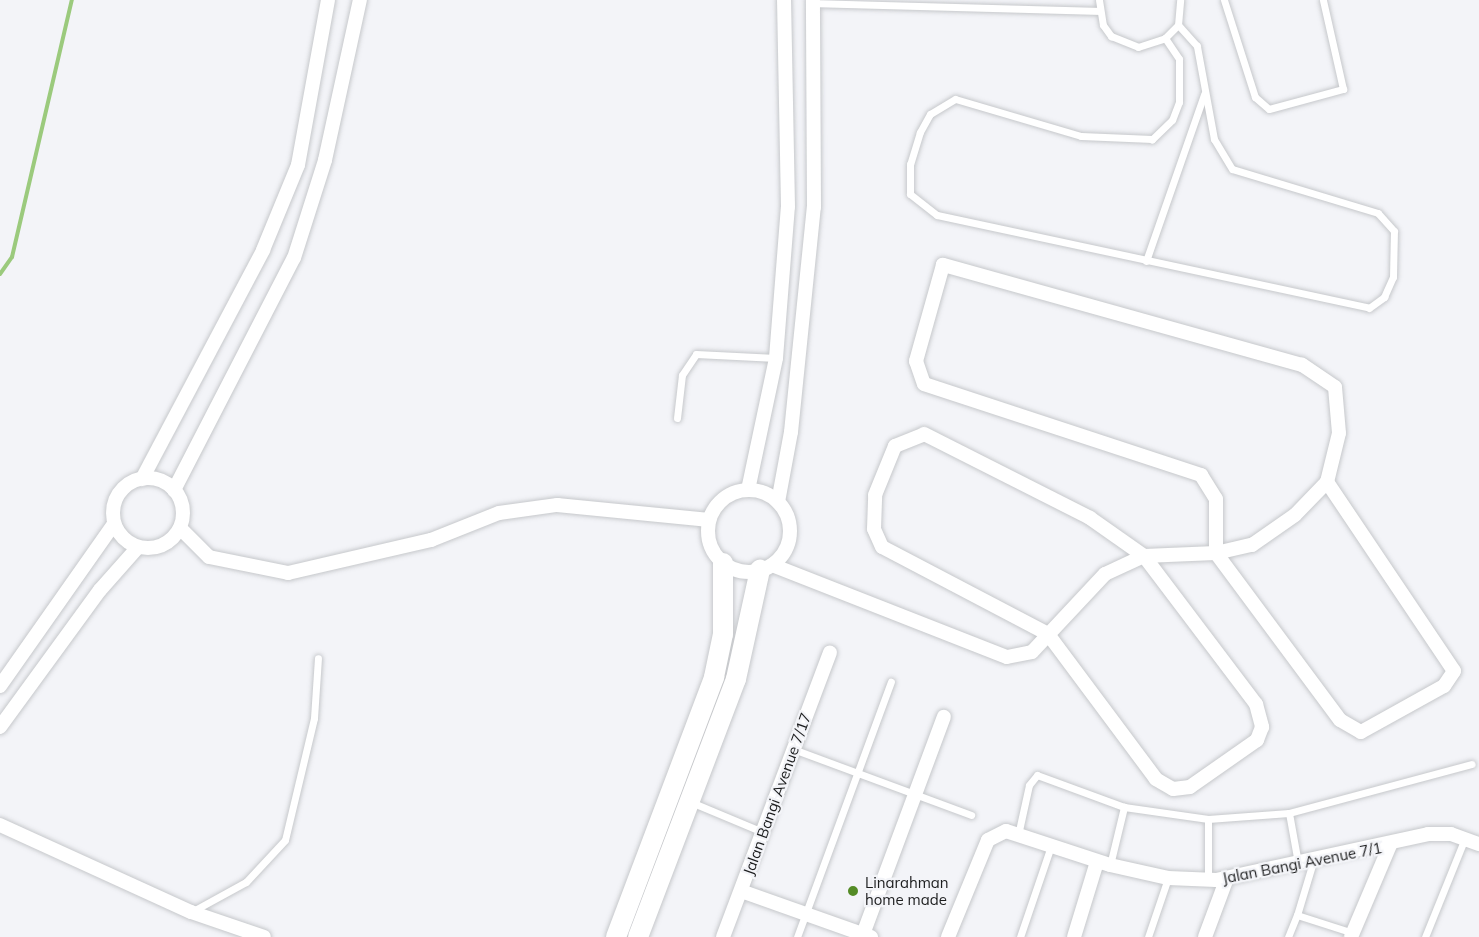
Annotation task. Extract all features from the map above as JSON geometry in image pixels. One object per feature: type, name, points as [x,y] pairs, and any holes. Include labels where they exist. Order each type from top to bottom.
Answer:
[{"type":"street","points":[[0,686],[114,524],[118,495],[142,479],[263,250],[298,165],[328,0]]},
{"type":"street","points":[[174,490],[294,258],[325,160],[360,0]]},
{"type":"street","points":[[748,490],[776,358],[788,207],[784,0]]},
{"type":"street","points":[[778,502],[791,432],[814,207],[813,2]]},
{"type":"street","points":[[638,937],[736,679],[766,568],[789,542],[786,514],[778,502],[748,490],[728,496],[710,520],[710,543],[723,563],[741,571],[766,568],[1007,657],[1032,652],[1105,574],[1144,556],[1216,553],[1252,545],[1295,515],[1327,482],[1339,433],[1335,387],[1302,365],[943,265],[916,362],[924,384],[1201,475],[1216,499],[1216,553],[1347,724],[1361,732],[1379,726],[1444,686],[1454,671],[1443,650],[1327,482]]},
{"type":"street","points":[[924,434],[1090,518],[1144,556],[1256,704],[1262,727],[1257,740],[1190,788],[1173,789],[1156,779],[1048,634],[882,547],[874,528],[875,495],[895,446],[924,434]]},
{"type":"street","points":[[0,727],[100,590],[138,547],[167,543],[180,528],[183,508],[174,490],[160,480],[142,479]]},
{"type":"street","points":[[180,528],[209,557],[288,573],[431,540],[499,513],[557,505],[710,520]]},
{"type":"street","points":[[114,524],[138,547]]},
{"type":"street","points":[[616,937],[714,677],[723,634],[723,563]]},
{"type":"street","name":"Jalan Bangi Avenue 7/17","points":[[723,937],[830,651]]},
{"type":"street","points":[[741,891],[865,936],[944,717]]},
{"type":"street","points":[[0,825],[191,912],[264,937]]},
{"type":"street","name":"Jalan Bangi Avenue 7/1","points":[[948,937],[988,840],[1006,831],[1104,864],[1168,878],[1208,880],[1298,866],[1428,834],[1465,838],[1479,844]]},
{"type":"street","points":[[1352,935],[1390,845]]},
{"type":"street","points":[[1074,937],[1104,864]]},
{"type":"street","points":[[1205,937],[1227,878]]},
{"type":"lane","points":[[1098,0],[1098,11],[1112,36],[1124,44],[1138,47],[1165,38],[1178,25],[1180,0]]},
{"type":"lane","points":[[1224,0],[1255,97],[1269,109],[1343,89],[1323,0]]},
{"type":"lane","points":[[813,2],[1098,11]]},
{"type":"lane","points":[[1165,38],[1179,59],[1179,102],[1172,120],[1152,139],[1081,136],[955,99],[930,114],[910,164],[910,194],[937,216],[1369,308],[1384,297],[1393,277],[1394,231],[1378,213],[1232,169],[1214,140],[1197,46],[1178,25]]},
{"type":"lane","points":[[1146,261],[1205,92]]},
{"type":"lane","points":[[677,418],[682,375],[696,354],[776,358]]},
{"type":"lane","points":[[191,912],[246,882],[285,840],[314,718],[318,658]]},
{"type":"lane","points":[[797,937],[891,682]]},
{"type":"lane","points":[[794,749],[971,815]]},
{"type":"lane","points":[[1018,835],[1029,785],[1037,775],[1124,807],[1208,819],[1289,813],[1472,764]]},
{"type":"lane","points":[[698,805],[763,832]]},
{"type":"lane","points":[[1104,864],[1124,807]]},
{"type":"lane","points":[[1289,813],[1298,866]]},
{"type":"lane","points":[[1208,819],[1208,880]]},
{"type":"lane","points":[[1425,937],[1465,838]]},
{"type":"lane","points":[[1020,937],[1051,846]]},
{"type":"lane","points":[[1288,937],[1313,862]]},
{"type":"lane","points":[[1148,937],[1168,878]]},
{"type":"lane","points":[[1297,915],[1352,935]]},
{"type":"waterway","points":[[0,274],[12,257],[72,0]]},
{"type":"place","name":"Linarahman home made","points":[[853,891]]}]
